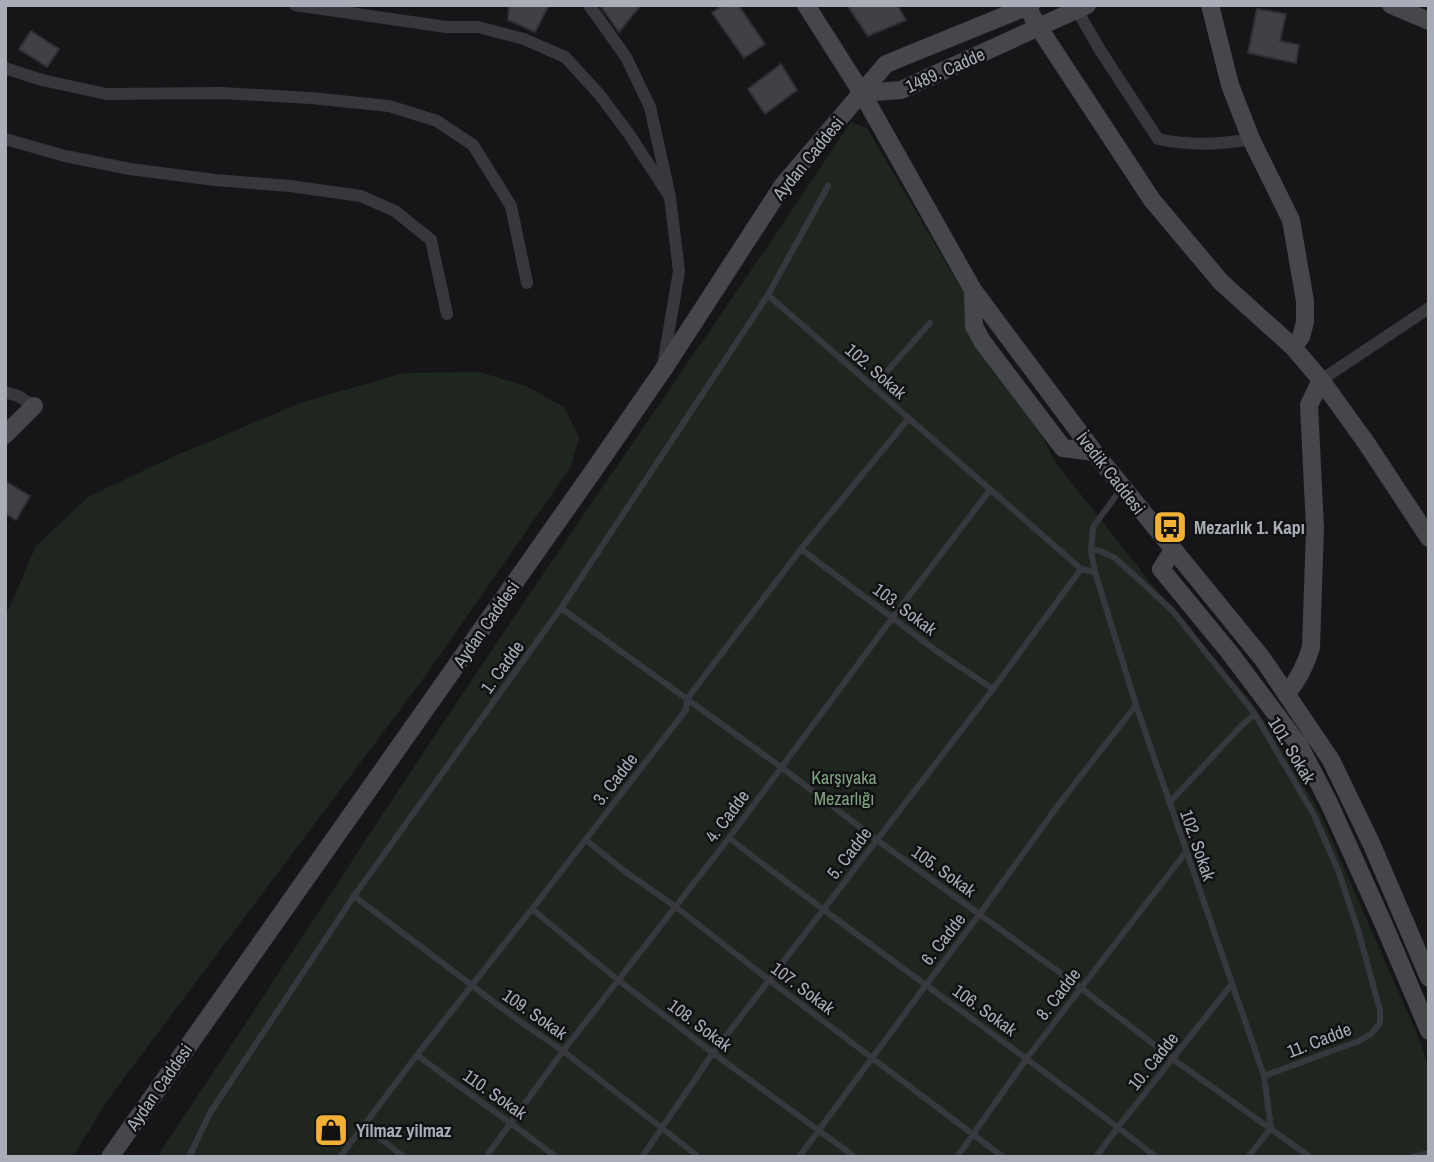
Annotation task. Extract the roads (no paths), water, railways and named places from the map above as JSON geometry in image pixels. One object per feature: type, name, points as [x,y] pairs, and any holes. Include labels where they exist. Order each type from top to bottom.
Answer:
[{"type":"street","points":[[295,5],[446,27],[478,27],[524,39],[565,57],[600,94],[670,197]]},
{"type":"street","points":[[589,5],[626,57],[650,107],[670,197],[679,271],[663,370]]},
{"type":"street","points":[[806,5],[862,93]]},
{"type":"street","points":[[1210,5],[1230,85],[1251,139],[1291,220],[1305,301],[1303,330],[1293,347]]},
{"type":"street","points":[[1391,5],[1429,21]]},
{"type":"street","points":[[1029,6],[1039,28],[1152,200],[1221,282],[1293,347],[1321,380],[1429,538]]},
{"type":"street","name":"1489. Cadde","points":[[862,93],[886,64],[1029,6]]},
{"type":"street","points":[[1082,8],[1100,50],[1158,139],[1182,145],[1233,143],[1251,139]]},
{"type":"street","name":"1489. Cadde","points":[[862,93],[901,90],[1082,8]]},
{"type":"street","points":[[5,68],[42,80],[106,94],[222,93],[312,97],[389,106],[437,121],[473,145],[511,206],[527,283]]},
{"type":"street","name":"İvedik Caddesi","points":[[862,93],[973,289],[974,326],[998,362],[1063,448],[1094,452],[1262,658],[1331,760],[1372,845],[1429,978]]},
{"type":"street","name":"Aydan Caddesi","points":[[110,1157],[579,492],[663,370],[783,185],[862,93]]},
{"type":"street","points":[[5,139],[65,156],[130,169],[361,196],[395,211],[431,240],[447,314]]},
{"type":"street","points":[[1287,693],[1298,681],[1311,647],[1315,528],[1310,405],[1321,380],[1429,308]]},
{"type":"street","points":[[5,392],[34,406],[5,435]]},
{"type":"street","points":[[1173,550],[1161,569],[1299,745],[1329,803],[1429,1031]]},
{"type":"street","points":[[1244,672],[1262,658]]},
{"type":"street","points":[[1351,853],[1372,845]]},
{"type":"lane","name":"1. Cadde","points":[[188,1157],[210,1112],[354,896],[561,608],[768,295],[828,186]]},
{"type":"lane","name":"102. Sokak","points":[[768,295],[1081,569],[1095,572]]},
{"type":"lane","points":[[873,387],[930,323]]},
{"type":"lane","name":"3. Cadde","points":[[340,1157],[686,710],[687,699],[801,549],[909,418]]},
{"type":"lane","name":"102. Sokak","points":[[1122,487],[1093,527],[1091,551],[1095,572],[1168,803],[1264,1076],[1271,1128]]},
{"type":"lane","name":"4. Cadde","points":[[486,1157],[563,1051],[729,838],[990,490]]},
{"type":"lane","name":"103. Sokak","points":[[801,549],[938,652],[993,689]]},
{"type":"lane","name":"101. Sokak","points":[[1091,551],[1098,550],[1115,558],[1172,610],[1255,714],[1314,815],[1338,870],[1380,1010],[1380,1023]]},
{"type":"lane","name":"5. Cadde","points":[[642,1157],[713,1053],[993,689],[1081,569]]},
{"type":"lane","name":"105. Sokak","points":[[561,608],[781,766],[1173,1059],[1310,1157]]},
{"type":"lane","name":"6. Cadde","points":[[799,1157],[1059,804],[1136,705]]},
{"type":"lane","points":[[1168,803],[1242,724],[1255,714]]},
{"type":"lane","name":"106. Sokak","points":[[729,838],[1027,1058],[1156,1157]]},
{"type":"lane","name":"107. Sokak","points":[[586,840],[1003,1157]]},
{"type":"lane","name":"8. Cadde","points":[[957,1157],[1027,1058],[1185,852]]},
{"type":"lane","name":"109. Sokak","points":[[354,896],[563,1051],[699,1157]]},
{"type":"lane","name":"108. Sokak","points":[[532,909],[713,1053],[855,1157]]},
{"type":"lane","name":"10. Cadde","points":[[1096,1157],[1232,984]]},
{"type":"lane","name":"11. Cadde","points":[[1264,1076],[1359,1041],[1371,1034],[1380,1023]]},
{"type":"lane","name":"110. Sokak","points":[[417,1055],[556,1157]]},
{"type":"lane","points":[[364,1126],[404,1157]]},
{"type":"lane","points":[[1248,1157],[1271,1128]]},
{"type":"lane","points":[[1412,1157],[1429,1153]]},
{"type":"place","name":"Mezarlık 1. Kapı","points":[[1170,527]]},
{"type":"place","name":"Yilmaz yilmaz","points":[[331,1130]]},
{"type":"park label","name":"Karşıyaka Mezarlığı","points":[[844,787]]}]
